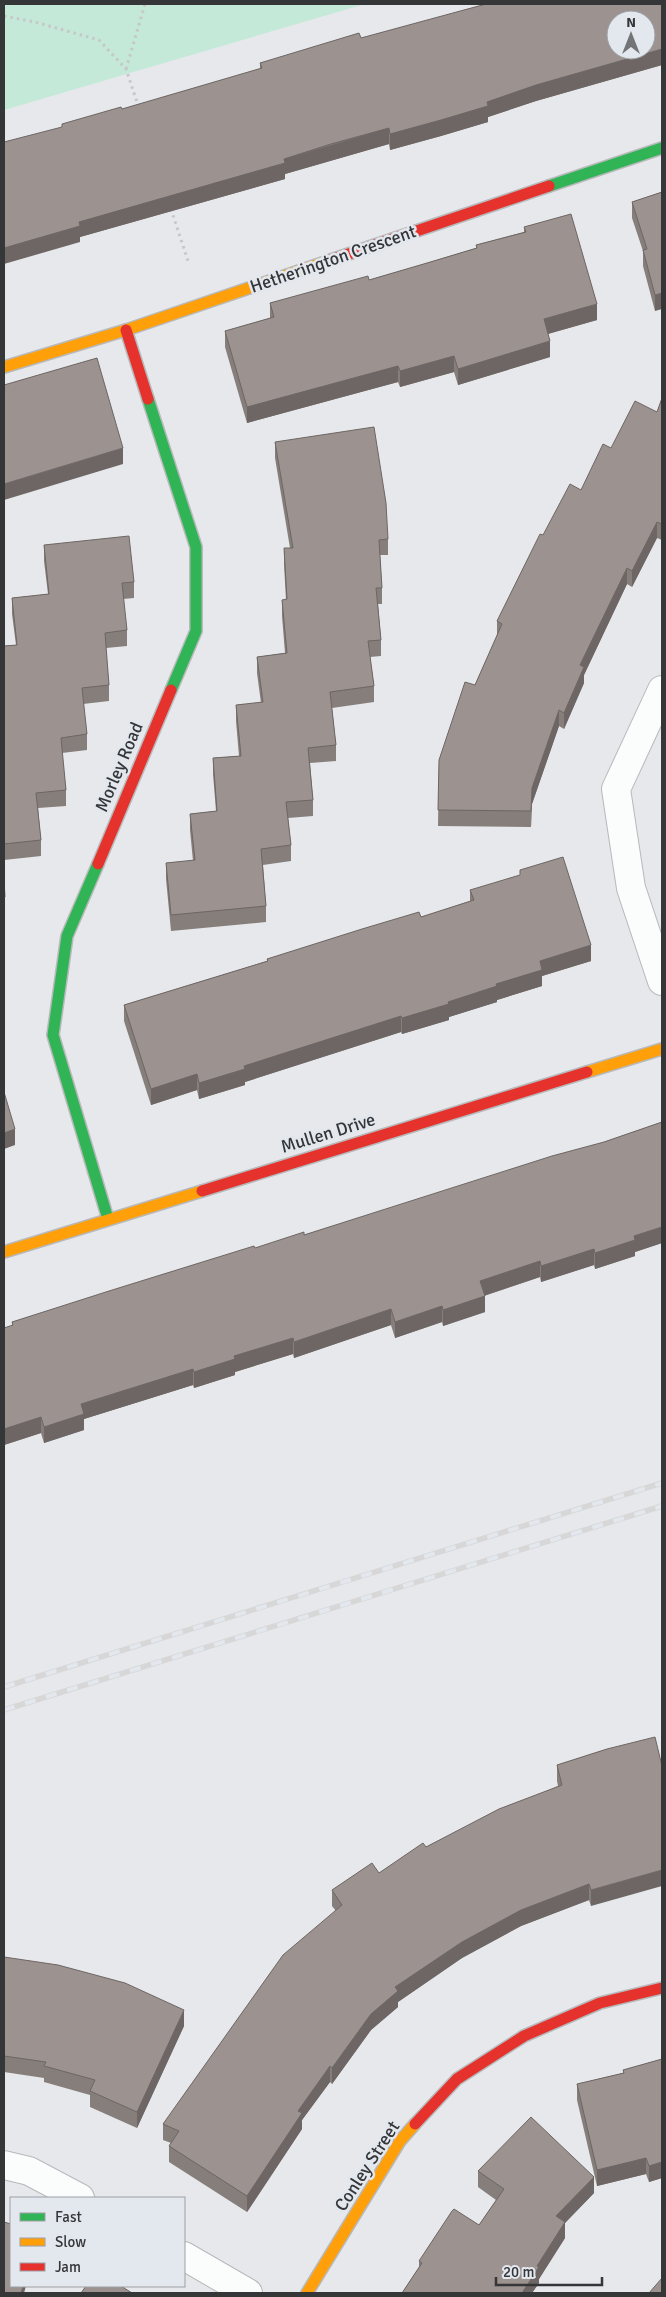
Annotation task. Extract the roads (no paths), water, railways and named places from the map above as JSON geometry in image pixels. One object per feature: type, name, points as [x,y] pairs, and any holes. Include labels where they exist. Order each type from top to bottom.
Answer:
[{"type":"street","name":"Hetherington Crescent","points":[[4,367],[126,330],[662,148]]},
{"type":"street","name":"Morley Road","points":[[108,1219],[53,1035],[67,936],[196,631],[196,546],[126,330]]},
{"type":"street","points":[[662,690],[616,789],[631,888],[662,981]]},
{"type":"street","name":"Mullen Drive","points":[[4,1252],[662,1049]]},
{"type":"street","name":"Conley Street","points":[[307,2293],[400,2140],[457,2079],[524,2036],[600,2003],[662,1988]]},
{"type":"street","points":[[4,2165],[28,2171],[78,2197]]},
{"type":"street","points":[[185,2257],[248,2293]]},
{"type":"railway","points":[[4,1687],[662,1483]]},
{"type":"railway","points":[[4,1710],[662,1506]]}]
